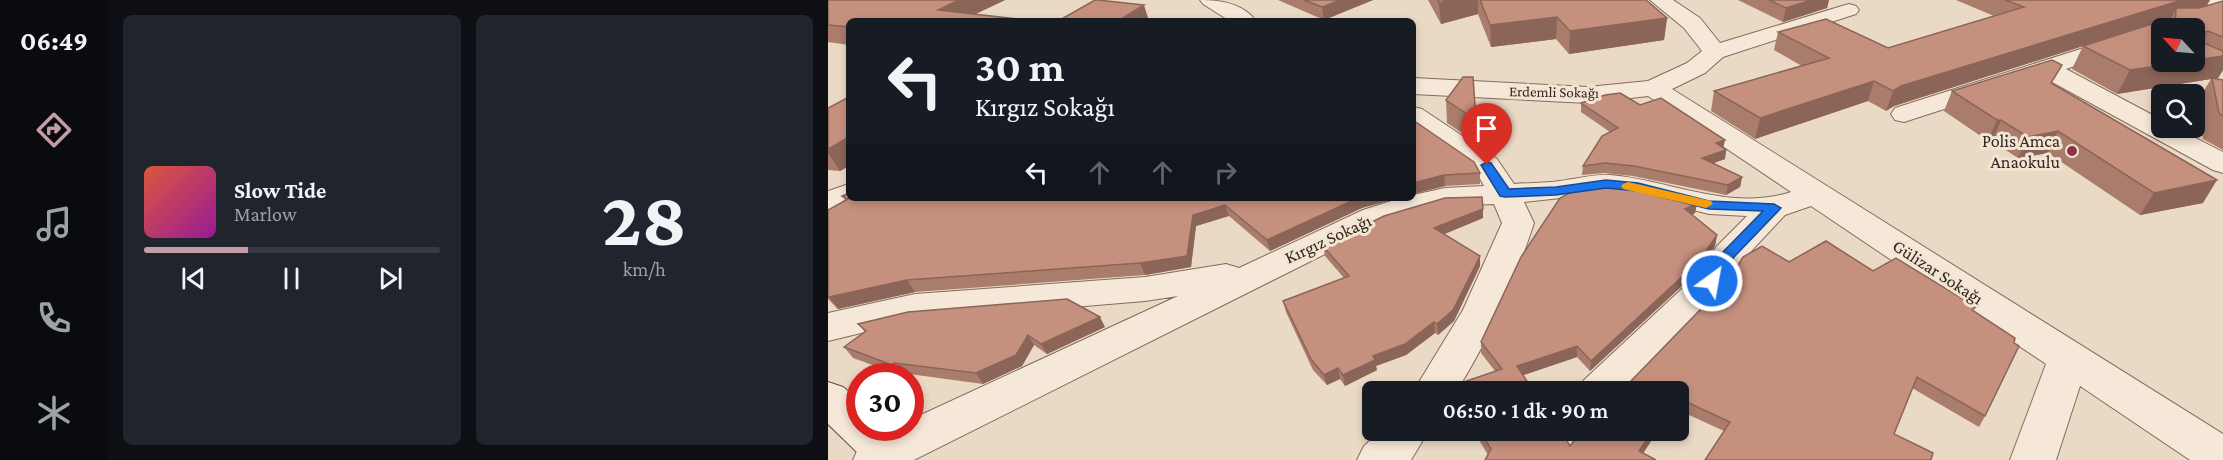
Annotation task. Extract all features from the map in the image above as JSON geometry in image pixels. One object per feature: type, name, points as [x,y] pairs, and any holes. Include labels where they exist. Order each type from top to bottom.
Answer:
[{"type":"street","points":[[1210,0],[1240,18]]},
{"type":"street","points":[[1660,0],[1692,23],[1715,52],[1849,10]]},
{"type":"street","points":[[2191,18],[2223,4]]},
{"type":"street","points":[[1904,114],[2151,32]]},
{"type":"street","name":"Erdemli Sokağı","points":[[1416,86],[1588,95],[1653,88],[1696,68],[1715,52]]},
{"type":"street","points":[[2045,68],[2223,164]]},
{"type":"street","name":"Gülizar Sokağı","points":[[1653,88],[2223,458]]},
{"type":"street","points":[[1416,117],[1487,165],[1505,194],[1518,223],[1507,256],[1453,363],[1441,381]]},
{"type":"street","name":"Kırgız Sokağı","points":[[875,445],[1263,270],[1374,217],[1403,207],[1445,197],[1556,191],[1606,184],[1638,187],[1709,205],[1774,208],[1818,193]]},
{"type":"street","points":[[828,203],[846,194]]},
{"type":"street","points":[[1610,381],[1712,281],[1729,254],[1774,208]]},
{"type":"street","name":"Kırgız Sokağı","points":[[828,327],[915,307],[1145,289],[1263,270]]},
{"type":"street","points":[[2033,460],[2069,357]]},
{"type":"street","points":[[828,399],[875,445]]},
{"type":"street","points":[[1380,460],[1399,441]]},
{"type":"building","points":[[828,0],[959,0],[938,10],[1009,18],[846,18],[846,27],[828,25]]},
{"type":"building","points":[[1095,0],[1144,5],[1123,18],[1063,18]]},
{"type":"building","points":[[1304,0],[1341,0],[1322,7]]},
{"type":"building","points":[[1480,0],[1646,0],[1667,18],[1570,31],[1557,17],[1490,25]]},
{"type":"building","points":[[1769,0],[1812,0],[1786,8]]},
{"type":"building","points":[[2005,0],[2182,0],[1901,86],[1893,91],[1874,81],[1760,118],[1714,91],[1829,58],[1778,32],[1826,19],[1888,48],[2024,7]]},
{"type":"building","points":[[2223,1],[2223,37],[2205,32],[2205,18],[2176,18],[2176,8],[2199,8]]},
{"type":"building","points":[[2151,24],[2151,67],[2130,70],[2083,46]]},
{"type":"building","points":[[2205,44],[2223,51],[2223,56],[2205,58]]},
{"type":"building","points":[[2052,60],[2062,65],[2051,83],[2217,180],[2154,193],[2058,131],[2028,137],[1952,91]]},
{"type":"building","points":[[1463,77],[1473,77],[1476,120],[1446,100]]},
{"type":"building","points":[[2212,78],[2223,80],[2223,116],[2219,113]]},
{"type":"building","points":[[1620,93],[1640,105],[1661,98],[1725,140],[1716,143],[1726,150],[1702,158],[1742,177],[1728,185],[1634,166],[1605,163],[1583,166],[1602,136],[1618,128],[1581,103]]},
{"type":"building","points":[[846,99],[846,139],[828,149],[828,108]]},
{"type":"building","points":[[1416,122],[1474,162],[1480,173],[1444,175],[1416,182]]},
{"type":"building","points":[[1607,185],[1638,188],[1697,203],[1685,209],[1717,235],[1699,261],[1591,361],[1577,346],[1517,366],[1527,381],[1467,381],[1502,369],[1481,342],[1521,257],[1560,198],[1579,188]]},
{"type":"building","points":[[1482,197],[1483,209],[1434,228],[1480,256],[1453,310],[1437,324],[1434,322],[1405,344],[1373,356],[1375,360],[1343,375],[1338,368],[1324,375],[1311,359],[1283,301],[1349,276],[1323,246],[1384,216],[1445,198]]},
{"type":"building","points":[[846,200],[1352,201],[1267,240],[1225,205],[1193,215],[1187,256],[1140,263],[907,280],[829,297],[828,210]]},
{"type":"building","points":[[1826,241],[1873,271],[1896,258],[1976,307],[1972,310],[2015,338],[2014,343],[2019,346],[1985,416],[1917,377],[1894,434],[1933,453],[1931,460],[1705,460],[1730,422],[1689,403],[1689,381],[1631,381],[1729,280],[1743,257],[1762,246],[1789,262]]},
{"type":"building","points":[[1067,299],[1100,317],[1041,344],[1028,335],[1016,355],[976,373],[924,367],[924,363],[887,363],[844,347],[866,331],[858,324],[908,312]]},
{"type":"building","points":[[1486,441],[1567,441],[1570,446],[1574,441],[1646,441],[1639,451],[1656,460],[1485,460],[1491,449]]},
{"type":"slow traffic","points":[[1628,186],[1706,204]]},
{"type":"place","name":"Polis Amca Anaokulu","points":[[2072,151]]},
{"type":"route","points":[[1487,165],[1505,194],[1556,191],[1606,184],[1638,187],[1709,205],[1774,208],[1729,254],[1712,281]]}]
